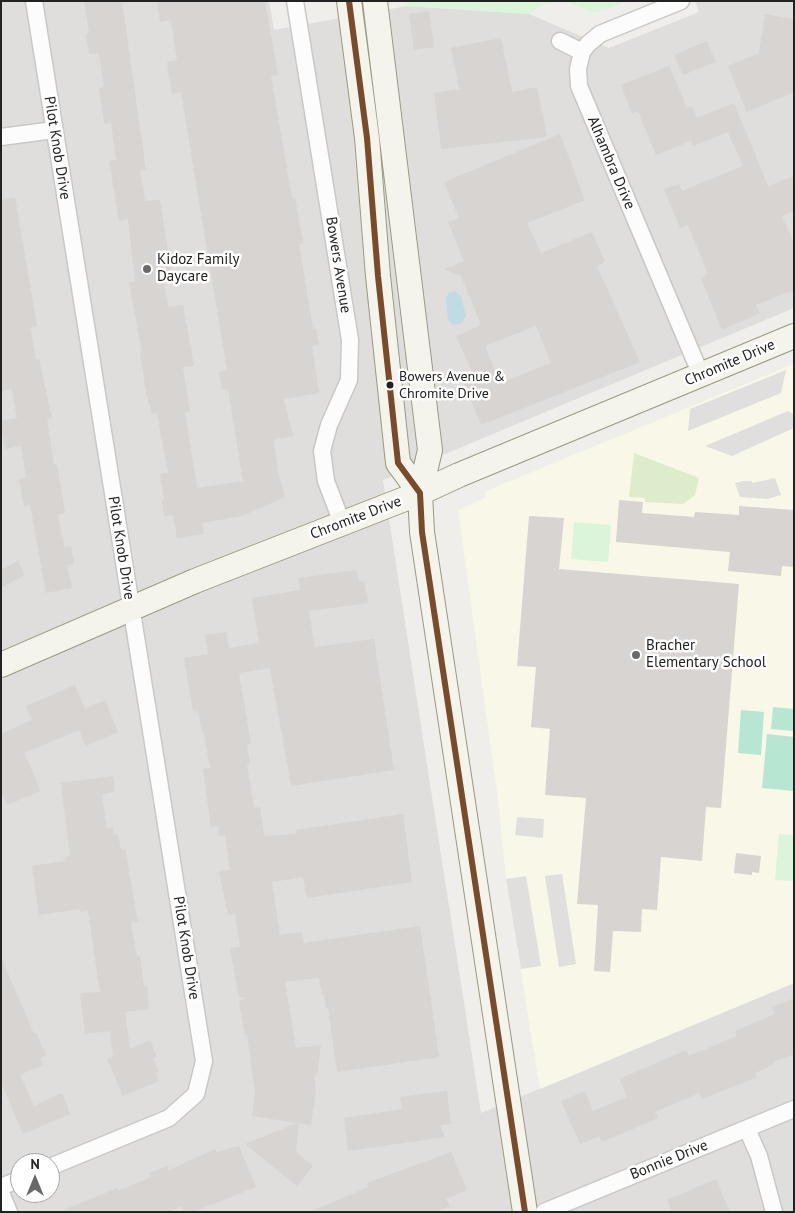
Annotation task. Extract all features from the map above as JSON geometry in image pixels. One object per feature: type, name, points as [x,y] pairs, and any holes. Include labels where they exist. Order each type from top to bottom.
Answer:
[{"type":"main road","points":[[349,1],[367,138],[378,276],[398,463],[420,493]]},
{"type":"main road","points":[[375,1],[430,450],[420,493],[422,532],[526,1212]]},
{"type":"main road","name":"Chromite Drive","points":[[1,665],[195,581],[420,493],[459,475],[794,336]]},
{"type":"street","name":"Pilot Knob Drive","points":[[34,1],[204,1061],[196,1094],[169,1118],[60,1163]]},
{"type":"street","name":"Bowers Avenue","points":[[295,1],[350,340],[349,380],[329,424],[322,451],[326,480],[342,523]]},
{"type":"street","points":[[560,41],[582,52],[600,34],[681,1]]},
{"type":"street","name":"Alhambra Drive","points":[[582,52],[578,69],[579,86],[701,375]]},
{"type":"street","points":[[1,137],[54,130]]},
{"type":"street","name":"Bonnie Drive","points":[[544,1212],[794,1109]]},
{"type":"street","points":[[747,1129],[759,1156],[774,1212]]},
{"type":"street","points":[[1,1193],[9,1212]]},
{"type":"shaded area","points":[[1,1],[269,1],[274,30],[407,6],[529,14],[609,48],[699,12],[695,1],[794,1],[794,308],[383,480],[481,1113],[794,983],[794,1212],[1,1212]]},
{"type":"shaded area","name":"Bracher Elementary School","points":[[794,364],[794,983],[540,1089],[506,879],[498,799],[458,510],[485,498],[486,491]]},
{"type":"shaded area","points":[[786,370],[781,393],[688,431],[690,409]]},
{"type":"shaded area","points":[[788,411],[794,415],[794,428],[732,456],[705,446]]},
{"type":"shaded area","points":[[775,478],[781,495],[767,499],[740,497],[735,483],[751,481],[753,483]]},
{"type":"shaded area","points":[[517,817],[544,819],[543,838],[515,835]]},
{"type":"shaded area","points":[[562,874],[576,964],[559,967],[545,876]]},
{"type":"shaded area","points":[[526,876],[541,966],[521,969],[506,879]]},
{"type":"green space","points":[[407,1],[626,1],[604,11],[593,12],[570,3],[556,2],[541,6],[529,14],[407,6]]},
{"type":"green space","points":[[634,453],[699,478],[695,495],[683,504],[645,502],[645,498],[629,497]]},
{"type":"green space","points":[[574,522],[611,525],[608,562],[571,559]]},
{"type":"green space","points":[[773,707],[794,709],[794,731],[771,729]]},
{"type":"green space","points":[[741,710],[764,712],[761,755],[738,753]]},
{"type":"green space","points":[[767,734],[794,737],[794,791],[762,788]]},
{"type":"green space","points":[[779,834],[794,835],[794,881],[775,880]]},
{"type":"water","points":[[455,291],[461,296],[466,316],[461,324],[454,325],[448,320],[446,298],[449,293]]},
{"type":"building","points":[[84,1],[122,1],[146,170],[140,171],[145,201],[160,200],[171,270],[162,272],[168,307],[183,305],[194,366],[183,367],[190,412],[185,412],[197,488],[243,481],[228,389],[222,390],[219,372],[227,370],[181,92],[172,94],[167,62],[177,60],[171,20],[160,22],[157,1],[265,1],[278,75],[271,76],[292,198],[295,198],[303,243],[299,244],[313,329],[316,329],[319,345],[312,346],[319,393],[284,399],[293,436],[274,440],[278,471],[285,497],[242,516],[202,523],[204,534],[177,538],[173,515],[164,516],[160,474],[168,473],[157,413],[152,414],[146,392],[140,353],[142,353],[129,283],[135,281],[128,219],[119,221],[109,161],[116,160],[111,123],[104,124],[99,88],[104,87],[99,53],[89,54],[86,34],[89,33]]},
{"type":"building","points":[[429,11],[434,47],[414,50],[409,14]]},
{"type":"building","points":[[765,14],[794,19],[794,92],[747,112],[728,66],[759,53]]},
{"type":"building","points":[[501,38],[512,92],[537,87],[547,137],[441,149],[434,93],[459,89],[451,48]]},
{"type":"building","points":[[707,41],[716,62],[683,75],[674,55]]},
{"type":"building","points":[[669,66],[687,108],[692,106],[697,118],[734,103],[768,186],[794,176],[794,211],[782,216],[794,243],[794,290],[756,305],[760,313],[722,330],[701,278],[708,274],[688,225],[680,228],[664,189],[679,184],[682,191],[743,166],[728,132],[693,146],[691,141],[656,155],[638,111],[632,114],[621,85]]},
{"type":"building","points":[[560,134],[585,200],[527,223],[541,253],[592,232],[605,262],[597,266],[640,362],[481,425],[461,376],[472,372],[456,336],[481,325],[461,276],[445,269],[464,261],[448,222],[459,218],[444,182]],"holes":[[[536,326],[551,363],[500,383],[485,346]]]},
{"type":"building","points":[[15,198],[37,326],[30,328],[36,359],[39,359],[52,418],[47,419],[54,465],[57,464],[65,513],[58,515],[64,547],[71,546],[74,564],[67,565],[72,588],[46,593],[30,504],[24,507],[19,479],[26,478],[21,446],[5,449],[1,426],[1,421],[17,418],[12,389],[1,391],[1,200]]},
{"type":"building","points":[[619,500],[643,502],[642,513],[694,517],[695,512],[739,515],[739,506],[794,510],[794,567],[782,566],[781,576],[728,571],[730,552],[616,542]]},
{"type":"building","points":[[529,516],[564,518],[559,569],[739,584],[721,808],[706,807],[702,861],[661,857],[657,910],[642,909],[641,932],[613,931],[610,972],[594,971],[598,905],[577,904],[586,798],[545,795],[550,729],[531,727],[536,667],[517,666]]},
{"type":"building","points":[[18,561],[25,575],[1,588],[1,570]]},
{"type":"building","points":[[357,570],[359,582],[364,581],[368,603],[309,611],[315,647],[374,639],[394,770],[291,786],[270,668],[239,673],[251,744],[247,745],[250,764],[247,764],[254,808],[260,807],[264,836],[296,834],[296,830],[403,814],[412,882],[307,898],[303,877],[272,882],[280,935],[302,932],[303,943],[420,926],[439,1057],[337,1072],[328,1008],[326,1008],[324,994],[322,995],[319,978],[285,982],[296,1048],[321,1045],[317,1075],[314,1076],[316,1090],[311,1125],[299,1123],[296,1152],[313,1166],[297,1186],[245,1144],[297,1123],[252,1116],[255,1093],[247,1034],[245,1035],[239,1001],[248,997],[239,998],[230,948],[240,947],[235,914],[228,915],[219,872],[230,870],[225,835],[219,836],[218,826],[211,827],[203,769],[210,768],[198,711],[193,712],[184,658],[208,654],[205,635],[226,632],[229,648],[259,643],[252,598],[300,590],[298,578]]},
{"type":"building","points":[[75,685],[85,709],[105,700],[118,732],[86,746],[79,730],[24,753],[41,791],[7,805],[1,791],[1,734],[32,720],[26,706]]},
{"type":"building","points":[[113,776],[115,792],[102,794],[107,829],[113,828],[114,835],[118,834],[121,850],[125,849],[138,922],[131,923],[137,957],[140,956],[144,987],[147,986],[149,1009],[125,1012],[130,1049],[150,1040],[157,1056],[153,1058],[159,1072],[155,1073],[159,1081],[123,1096],[107,1059],[113,1056],[110,1031],[85,1034],[80,993],[100,992],[88,911],[80,912],[80,909],[39,915],[32,866],[65,861],[64,857],[70,856],[61,783]]},
{"type":"building","points":[[736,853],[761,856],[759,873],[752,872],[752,875],[734,873]]},
{"type":"building","points":[[1,957],[34,1034],[36,1033],[46,1055],[40,1058],[43,1065],[20,1075],[34,1106],[62,1093],[70,1114],[23,1134],[1,1082]]},
{"type":"building","points":[[794,998],[794,1054],[773,1062],[774,1064],[755,1073],[757,1077],[702,1099],[699,1093],[655,1112],[658,1118],[602,1142],[599,1136],[580,1144],[561,1101],[585,1091],[593,1111],[627,1097],[620,1079],[686,1050],[689,1056],[737,1036],[735,1031],[775,1014],[772,1007]]},
{"type":"building","points":[[447,1091],[451,1124],[440,1125],[445,1137],[348,1151],[344,1118],[402,1109],[400,1097]]},
{"type":"building","points":[[239,1146],[256,1187],[193,1212],[184,1212],[182,1206],[168,1212],[59,1212],[117,1188],[118,1191],[151,1177],[149,1173],[168,1166],[169,1170],[215,1149],[217,1152]]},
{"type":"building","points":[[451,1152],[467,1190],[446,1199],[450,1206],[436,1212],[310,1212],[368,1187],[367,1183]]},
{"type":"building","points":[[716,1179],[730,1212],[672,1212],[667,1200]]},
{"type":"transit line","points":[[349,1],[367,138],[378,276],[398,463],[420,493],[422,532],[525,1212]]},
{"type":"place","name":"Kidoz Family Daycare","points":[[147,269]]},
{"type":"place","name":"Bowers Avenue & Chromite Drive","points":[[390,385]]},
{"type":"place","name":"Bracher Elementary School","points":[[636,655]]}]
